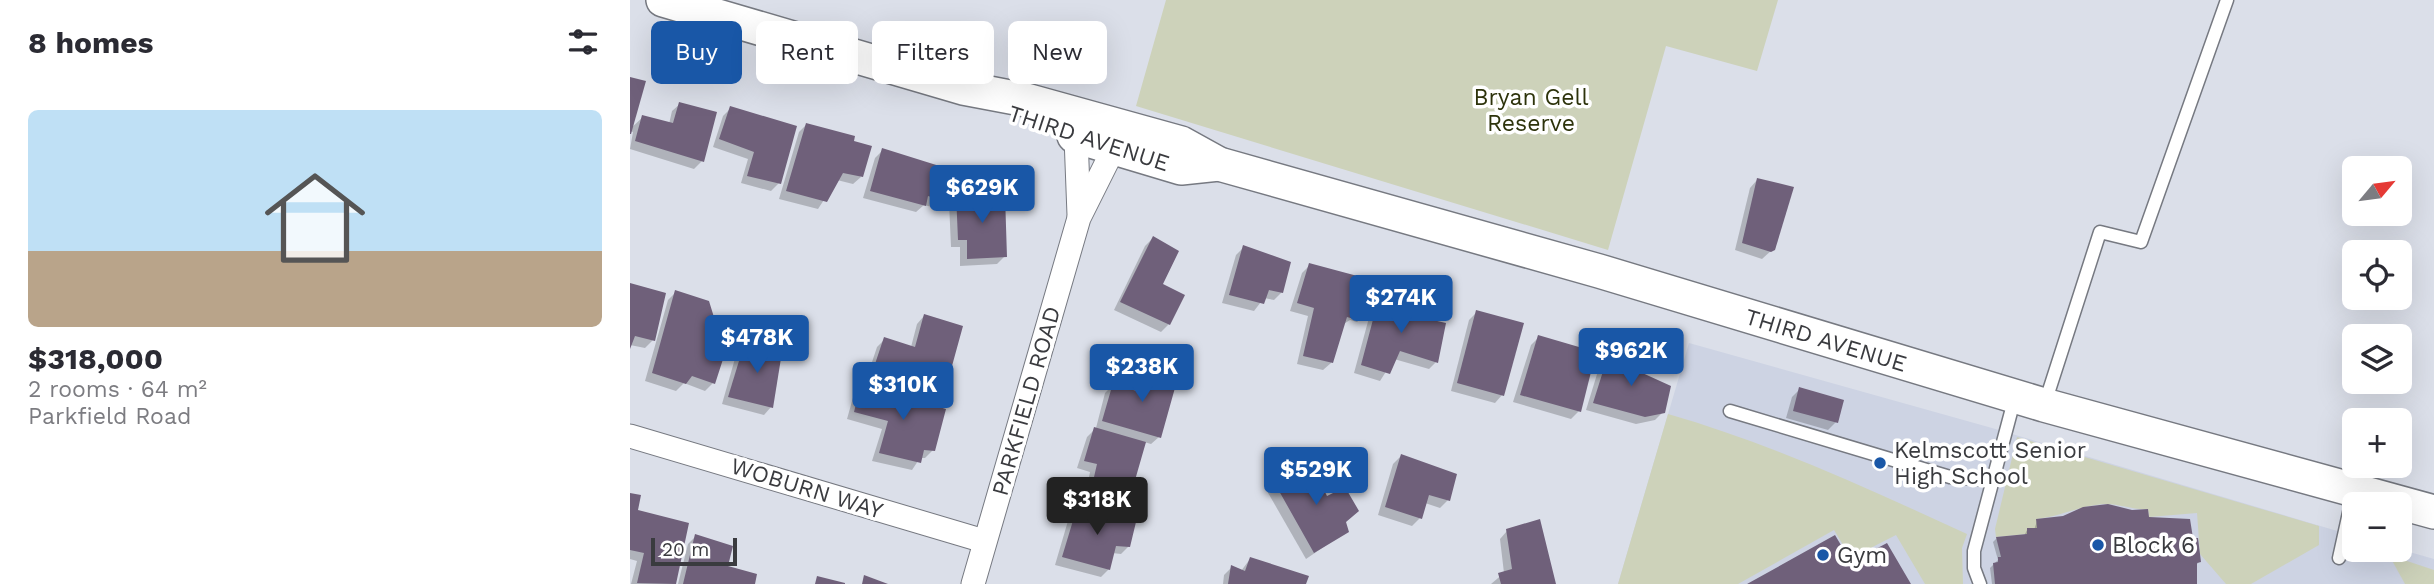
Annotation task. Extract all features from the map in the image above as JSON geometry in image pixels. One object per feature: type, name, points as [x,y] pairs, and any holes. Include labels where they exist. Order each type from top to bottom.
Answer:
[{"type":"main road","name":"THIRD AVENUE","points":[[665,0],[963,89],[1017,118],[1079,126],[1116,137],[1181,168],[1219,164],[1599,271],[2029,401],[2434,512]]},
{"type":"street","name":"PARKFIELD ROAD","points":[[1079,126],[1079,218]]},
{"type":"street","name":"PARKFIELD ROAD","points":[[973,584],[1079,218],[1116,137]]},
{"type":"street","name":"WOBURN WAY","points":[[630,436],[984,541]]},
{"type":"lane","points":[[1980,584],[1972,560],[1991,480],[2029,401],[2100,232],[2141,242],[2227,0]]},
{"type":"lane","points":[[1730,411],[1950,477],[1991,480]]},
{"type":"lane","points":[[2339,558],[2355,489]]},
{"type":"shaded area","name":"Kelmscott Senior High School","points":[[1689,343],[1992,428],[2342,532],[2342,562],[2412,562],[2412,553],[2434,559],[2434,584],[1618,584]]},
{"type":"green space","name":"Bryan Gell Reserve","points":[[1166,0],[1778,0],[1757,71],[1666,46],[1608,250],[1136,106]]},
{"type":"green space","points":[[1668,414],[1782,453],[1967,534],[1962,548],[1963,584],[1925,584],[1896,535],[1851,558],[1834,530],[1738,584],[1618,584]]},
{"type":"green space","points":[[2017,437],[2319,526],[2319,545],[2251,584],[2226,584],[2200,554],[2197,513],[2149,517],[2148,509],[2103,504],[2037,519],[2037,528],[2027,528],[2027,534],[1996,537],[1995,529]]},
{"type":"green space","points":[[2393,562],[2410,562],[2434,570],[2434,584],[2405,584]]},
{"type":"building","points":[[630,77],[646,81],[631,134],[630,134]]},
{"type":"building","points":[[679,102],[717,112],[704,162],[635,141],[642,115],[673,123]]},
{"type":"building","points":[[730,106],[797,126],[781,184],[747,176],[754,152],[719,139]]},
{"type":"building","points":[[806,123],[855,136],[854,141],[872,146],[863,177],[843,173],[827,202],[786,191]]},
{"type":"building","points":[[882,148],[949,169],[941,200],[928,196],[926,206],[870,191]]},
{"type":"building","points":[[1757,178],[1794,187],[1775,250],[1771,252],[1742,243]]},
{"type":"building","points":[[956,193],[1005,195],[1007,257],[967,259],[967,240],[958,240]]},
{"type":"building","points":[[1153,236],[1179,251],[1163,284],[1185,295],[1170,325],[1120,302]]},
{"type":"building","points":[[1243,245],[1291,262],[1283,293],[1269,290],[1264,304],[1229,295]]},
{"type":"building","points":[[1309,263],[1376,281],[1366,316],[1355,312],[1354,319],[1347,317],[1333,363],[1303,356],[1314,308],[1297,303]]},
{"type":"building","points":[[630,283],[666,293],[655,341],[635,336],[630,349]]},
{"type":"building","points":[[675,290],[709,301],[725,353],[715,384],[692,376],[686,384],[652,373]]},
{"type":"building","points":[[1380,293],[1412,301],[1411,315],[1446,323],[1438,363],[1400,351],[1390,374],[1361,365]]},
{"type":"building","points":[[1476,310],[1524,323],[1504,396],[1457,383]]},
{"type":"building","points":[[924,314],[963,326],[944,395],[911,386],[914,376],[875,364],[884,337],[915,347]]},
{"type":"building","points":[[1538,335],[1596,352],[1581,412],[1520,395]]},
{"type":"building","points":[[746,338],[782,352],[773,408],[728,397]]},
{"type":"building","points":[[1610,349],[1640,360],[1638,371],[1671,386],[1665,413],[1645,417],[1593,403]]},
{"type":"building","points":[[1146,367],[1178,377],[1161,438],[1102,421],[1113,383],[1136,391]]},
{"type":"building","points":[[861,384],[946,409],[935,451],[924,450],[921,463],[879,453],[888,421],[854,412]]},
{"type":"building","points":[[1799,387],[1844,400],[1838,423],[1793,411]]},
{"type":"building","points":[[1094,427],[1146,442],[1129,501],[1121,499],[1118,508],[1089,499],[1097,464],[1084,461]]},
{"type":"building","points":[[1401,454],[1457,474],[1450,501],[1429,495],[1422,519],[1385,507]]},
{"type":"building","points":[[1310,462],[1327,496],[1345,487],[1359,511],[1346,522],[1349,532],[1314,553],[1274,482]]},
{"type":"building","points":[[630,493],[641,495],[638,510],[689,523],[676,584],[637,583],[644,553],[630,550]]},
{"type":"building","points":[[1078,504],[1136,522],[1130,547],[1116,546],[1110,570],[1062,557]]},
{"type":"building","name":"Block 6","points":[[2108,504],[2132,510],[2148,509],[2149,517],[2190,519],[2193,538],[2198,538],[2201,562],[2197,563],[2197,584],[1995,584],[1993,563],[1998,562],[1998,557],[2001,557],[1996,537],[2027,534],[2027,528],[2037,528],[2036,519],[2063,516],[2083,507]]},
{"type":"building","points":[[1540,519],[1556,584],[1501,584],[1498,573],[1512,569],[1506,529]]},
{"type":"building","points":[[695,534],[733,546],[728,566],[757,574],[755,584],[683,584]]},
{"type":"building","name":"Gym","points":[[1835,535],[1851,562],[1887,543],[1911,584],[1747,584]]},
{"type":"building","points":[[1250,557],[1309,576],[1306,584],[1228,584],[1231,565],[1245,571]]},
{"type":"building","points":[[864,575],[888,584],[862,584]]},
{"type":"building","points":[[817,576],[845,583],[845,584],[815,584]]},
{"type":"place","name":"Kelmscott Senior High School","points":[[1880,463]]},
{"type":"place","name":"Block 6","points":[[2098,545]]},
{"type":"place","name":"Gym","points":[[1823,555]]}]
